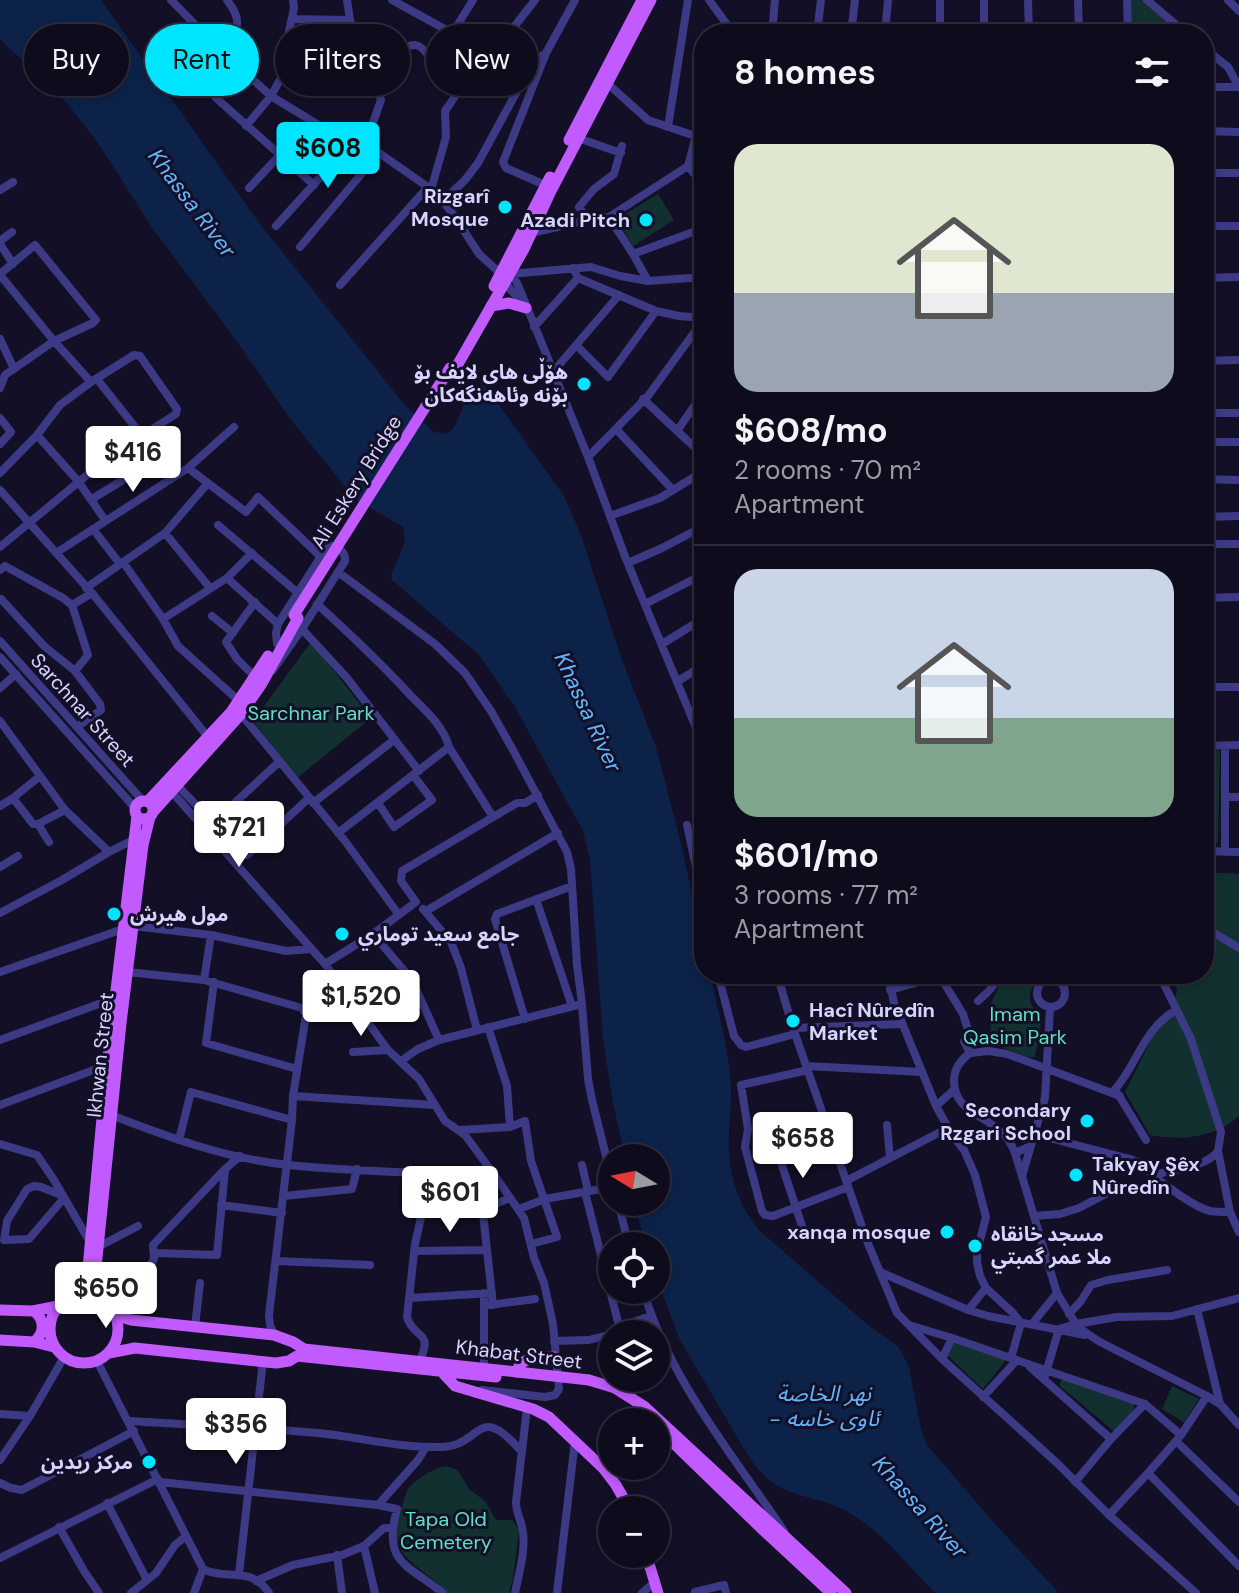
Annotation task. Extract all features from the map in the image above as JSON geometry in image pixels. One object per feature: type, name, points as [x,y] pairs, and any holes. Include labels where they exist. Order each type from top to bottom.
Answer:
[{"type":"main road","points":[[452,369],[519,247],[545,185],[642,0]]},
{"type":"main road","points":[[519,247],[531,233],[651,0]]},
{"type":"main road","points":[[452,369],[491,306],[505,273]]},
{"type":"main road","points":[[491,306],[509,303],[526,307]]},
{"type":"main road","name":"Ali Eskery Bridge","points":[[298,621],[452,369]]},
{"type":"main road","points":[[261,676],[277,643],[298,621]]},
{"type":"main road","points":[[144,809],[174,788],[240,708],[298,621]]},
{"type":"main road","points":[[144,809],[208,737],[240,708]]},
{"type":"main road","name":"Ikhwan Street","points":[[94,1246],[107,1065],[127,972],[135,839],[144,809]]},
{"type":"main road","name":"Ikhwan Street","points":[[87,1287],[111,1115],[115,998],[144,838],[144,809]]},
{"type":"main road","points":[[0,1310],[34,1311],[58,1306],[87,1287],[90,1296],[107,1306],[117,1324],[117,1336],[109,1353],[97,1361],[84,1364],[64,1357],[51,1339],[50,1322],[58,1306]]},
{"type":"main road","name":"Khabat Street","points":[[107,1306],[135,1320],[274,1335],[293,1342],[301,1352],[465,1374],[517,1375]]},
{"type":"main road","points":[[34,1311],[43,1326],[42,1333],[34,1342]]},
{"type":"main road","points":[[131,1348],[125,1342],[124,1328],[135,1320]]},
{"type":"main road","points":[[0,1340],[54,1347]]},
{"type":"main road","name":"Khabat Street","points":[[109,1353],[131,1348],[286,1362],[301,1352],[420,1360],[615,1388],[645,1407],[846,1593]]},
{"type":"main road","points":[[517,1375],[519,1364],[525,1360],[555,1357]]},
{"type":"main road","points":[[441,1371],[458,1387],[521,1402],[549,1417],[609,1476],[621,1496]]},
{"type":"main road","points":[[458,1387],[465,1374]]},
{"type":"main road","name":"Khabat Street","points":[[588,1384],[635,1408]]},
{"type":"main road","name":"Khabat Street","points":[[670,1440],[831,1593]]},
{"type":"main road","points":[[651,1568],[657,1587]]},
{"type":"street","points":[[171,0],[195,24]]},
{"type":"street","points":[[227,0],[234,9],[237,24]]},
{"type":"street","points":[[291,24],[293,0]]},
{"type":"street","points":[[347,0],[351,24]]},
{"type":"street","points":[[392,0],[436,24]]},
{"type":"street","points":[[458,24],[473,0]]},
{"type":"street","points":[[516,24],[535,0]]},
{"type":"street","points":[[545,185],[506,168],[503,162],[546,53],[575,0]]},
{"type":"street","points":[[668,127],[688,0]]},
{"type":"street","points":[[709,0],[726,24]]},
{"type":"street","points":[[773,24],[775,0]]},
{"type":"street","points":[[818,24],[821,0]]},
{"type":"street","points":[[852,24],[855,0]]},
{"type":"street","points":[[886,24],[888,0]]},
{"type":"street","points":[[940,0],[940,24]]},
{"type":"street","points":[[984,0],[984,24]]},
{"type":"street","points":[[1028,0],[1029,24]]},
{"type":"street","points":[[1078,0],[1079,24]]},
{"type":"street","points":[[1127,0],[1128,24]]},
{"type":"street","points":[[1147,0],[1175,24]]},
{"type":"street","points":[[1228,0],[1239,11]]},
{"type":"street","points":[[292,19],[350,20]]},
{"type":"street","points":[[443,201],[474,169],[534,60],[546,53]]},
{"type":"street","points":[[1214,56],[1228,67],[1239,87],[1214,87]]},
{"type":"street","points":[[607,83],[648,120],[694,136]]},
{"type":"street","points":[[259,85],[325,129],[379,153],[430,188],[455,217],[474,247],[518,285],[694,725]]},
{"type":"street","points":[[246,126],[275,89]]},
{"type":"street","points":[[365,145],[381,100],[379,96]]},
{"type":"street","points":[[340,285],[430,188],[446,137],[445,111],[455,96]]},
{"type":"street","points":[[216,98],[314,185]]},
{"type":"street","points":[[1214,131],[1239,132]]},
{"type":"street","points":[[578,138],[622,150],[614,174],[594,189],[579,207],[588,220]]},
{"type":"street","points":[[276,226],[353,141]]},
{"type":"street","points":[[531,233],[609,217],[688,166],[694,152]]},
{"type":"street","points":[[300,247],[379,153]]},
{"type":"street","points":[[249,188],[279,156]]},
{"type":"street","points":[[688,166],[694,174]]},
{"type":"street","points":[[1214,173],[1239,173]]},
{"type":"street","points":[[0,190],[13,182]]},
{"type":"street","points":[[609,217],[648,281]]},
{"type":"street","points":[[1214,226],[1239,226]]},
{"type":"street","points":[[12,232],[0,243],[13,264]]},
{"type":"street","points":[[633,254],[694,232]]},
{"type":"street","points":[[0,388],[5,375],[54,341],[96,320],[35,245],[13,264],[2,280],[54,341],[94,380],[141,434],[170,480]]},
{"type":"street","points":[[505,273],[595,267],[648,281],[694,278]]},
{"type":"street","points":[[573,268],[578,278],[656,311],[694,317]]},
{"type":"street","points":[[1214,278],[1239,277]]},
{"type":"street","points":[[534,327],[578,278]]},
{"type":"street","points":[[553,372],[619,295]]},
{"type":"street","points":[[576,345],[608,377],[656,311]]},
{"type":"street","points":[[588,457],[648,396],[694,332]]},
{"type":"street","points":[[0,339],[14,369]]},
{"type":"street","points":[[0,473],[37,435],[60,405],[134,355],[140,356],[177,409],[176,414],[141,434],[78,481],[0,547]]},
{"type":"street","points":[[1214,361],[1239,360]]},
{"type":"street","points":[[643,399],[694,447]]},
{"type":"street","points":[[677,431],[694,406]]},
{"type":"street","points":[[1214,413],[1239,413]]},
{"type":"street","points":[[0,418],[27,445]]},
{"type":"street","points":[[56,553],[188,468],[234,427]]},
{"type":"street","points":[[616,429],[673,490]]},
{"type":"street","points":[[0,444],[11,432]]},
{"type":"street","points":[[37,435],[78,481],[105,520]]},
{"type":"street","points":[[1214,442],[1239,442]]},
{"type":"street","points":[[129,455],[141,471]]},
{"type":"street","points":[[92,499],[157,459]]},
{"type":"street","points":[[188,468],[246,512],[258,497],[321,557]]},
{"type":"street","points":[[610,516],[660,498],[694,477]]},
{"type":"street","points":[[1214,479],[1239,480]]},
{"type":"street","points":[[72,605],[122,563],[165,533],[208,483]]},
{"type":"street","points":[[0,490],[89,590],[208,737]]},
{"type":"street","points":[[1214,517],[1239,516]]},
{"type":"street","points":[[218,525],[298,593]]},
{"type":"street","points":[[93,529],[163,619],[183,652],[240,708],[399,915]]},
{"type":"street","points":[[628,563],[694,531]]},
{"type":"street","points":[[165,533],[210,588]]},
{"type":"street","points":[[1214,544],[1239,544]]},
{"type":"street","points":[[277,643],[278,624],[321,557],[330,547],[344,552],[345,561],[317,604],[298,621],[394,740],[432,800],[394,827],[378,803]]},
{"type":"street","points":[[163,619],[227,578],[252,553]]},
{"type":"street","points":[[0,570],[5,566],[72,605],[88,655],[75,671]]},
{"type":"street","points":[[338,572],[435,644],[472,682],[538,795],[567,852],[572,886],[577,1005],[588,1079],[603,1144]]},
{"type":"street","points":[[227,578],[278,624]]},
{"type":"street","points":[[645,604],[694,579]]},
{"type":"street","points":[[1214,598],[1239,597]]},
{"type":"street","points":[[1,599],[44,646],[75,671],[100,704],[101,710],[77,727]]},
{"type":"street","points":[[255,602],[226,642],[237,659],[261,676]]},
{"type":"street","points":[[317,604],[372,654],[427,713],[446,737],[449,747],[493,817]]},
{"type":"street","points":[[212,616],[233,633]]},
{"type":"street","points":[[662,644],[694,624]]},
{"type":"street","name":"Sarchnar Street","points":[[0,641],[77,727],[125,789]]},
{"type":"street","name":"Sarchnar Street","points":[[0,657],[144,809]]},
{"type":"street","points":[[678,681],[694,671]]},
{"type":"street","points":[[0,688],[16,674]]},
{"type":"street","points":[[1214,687],[1239,687]]},
{"type":"street","points":[[0,721],[65,810],[109,852]]},
{"type":"street","points":[[174,788],[247,855],[311,800],[394,740]]},
{"type":"street","points":[[1214,746],[1239,745]]},
{"type":"street","points":[[1225,746],[1225,852]]},
{"type":"street","points":[[338,833],[449,747]]},
{"type":"street","points":[[213,823],[280,761]]},
{"type":"street","points":[[0,806],[40,776]]},
{"type":"street","points":[[174,788],[325,964],[388,1050],[419,1079],[445,1121],[459,1130],[478,1150],[524,1218],[547,1293],[559,1387],[556,1394],[521,1402],[525,1431],[516,1510],[522,1529],[522,1549],[515,1593]]},
{"type":"street","points":[[477,1030],[451,942],[401,881],[402,871],[517,803],[525,803],[538,795]]},
{"type":"street","points":[[1225,797],[1239,797]]},
{"type":"street","points":[[13,798],[33,824],[65,810]]},
{"type":"street","points":[[38,824],[49,842]]},
{"type":"street","points":[[687,825],[694,858]]},
{"type":"street","points":[[426,911],[558,833]]},
{"type":"street","points":[[0,913],[135,839]]},
{"type":"street","points":[[1214,851],[1239,852]]},
{"type":"street","points":[[0,867],[18,856]]},
{"type":"street","points":[[525,1019],[495,919],[501,912],[572,886]]},
{"type":"street","points":[[536,899],[577,1005]]},
{"type":"street","points":[[325,964],[416,902]]},
{"type":"street","points":[[0,972],[128,928],[211,935],[286,951],[311,949]]},
{"type":"street","points":[[1214,933],[1239,948]]},
{"type":"street","points":[[373,934],[412,980],[439,1040]]},
{"type":"street","points":[[204,980],[211,935]]},
{"type":"street","points":[[127,972],[214,982],[305,1010],[269,1320],[274,1335]]},
{"type":"street","points":[[214,982],[206,1043],[297,1069]]},
{"type":"street","points":[[721,984],[734,1036],[746,1047],[794,1031],[902,1024]]},
{"type":"street","points":[[780,984],[847,1184],[897,1313],[942,1359],[1196,1593]]},
{"type":"street","points":[[889,984],[936,1106],[970,1161],[986,1213],[986,1224],[978,1247],[980,1276],[986,1288],[1021,1323],[1018,1361],[983,1397]]},
{"type":"street","points":[[890,990],[916,984]]},
{"type":"street","points":[[945,984],[963,1014],[969,1033],[964,1041],[970,1053]]},
{"type":"street","points":[[978,1001],[995,984]]},
{"type":"street","points":[[1041,984],[1037,992],[1040,1002],[1050,1007],[1060,1004],[1065,994],[1060,984]]},
{"type":"street","points":[[1164,984],[1191,1039],[1221,1132],[1218,1151],[1230,1212],[1239,1232]]},
{"type":"street","points":[[0,1040],[115,998]]},
{"type":"street","points":[[401,1061],[439,1040],[577,1005]]},
{"type":"street","points":[[1022,1176],[1045,1098],[1050,1007]]},
{"type":"street","points":[[1116,1093],[1152,1029],[1176,1010]]},
{"type":"street","points":[[488,1027],[507,1086],[510,1127]]},
{"type":"street","points":[[353,1052],[388,1050]]},
{"type":"street","points":[[1146,1140],[1116,1093],[1001,1052],[970,1053],[956,1069],[957,1097],[997,1128],[1015,1153],[1057,1293],[1076,1324],[1090,1336],[1220,1404],[1239,1425]]},
{"type":"street","points":[[0,1105],[107,1065]]},
{"type":"street","points":[[921,1072],[808,1068],[741,1085],[748,1129],[745,1147],[762,1211],[769,1217],[796,1209],[948,1128]]},
{"type":"street","points":[[936,1106],[955,1089]]},
{"type":"street","points":[[179,1140],[191,1092],[292,1120]]},
{"type":"street","points":[[293,1096],[434,1105]]},
{"type":"street","points":[[111,1115],[179,1140],[287,1165],[479,1177],[493,1173]]},
{"type":"street","points":[[459,1130],[510,1127],[525,1121],[531,1161],[557,1237],[531,1244]]},
{"type":"street","points":[[887,1125],[890,1158]]},
{"type":"street","points":[[1034,1134],[1138,1162],[1165,1185],[1204,1209],[1230,1212]]},
{"type":"street","points":[[773,1138],[804,1232]]},
{"type":"street","points":[[0,1144],[37,1155],[94,1246],[138,1226]]},
{"type":"street","points":[[1015,1153],[1031,1146]]},
{"type":"street","points":[[1153,1175],[1205,1162],[1218,1151]]},
{"type":"street","points":[[107,1306],[151,1264],[155,1253],[153,1245],[240,1156]]},
{"type":"street","points":[[582,1165],[612,1320]]},
{"type":"street","points":[[155,1253],[219,1253],[225,1169]]},
{"type":"street","points":[[284,1196],[352,1189],[357,1169]]},
{"type":"street","points":[[420,1360],[425,1344],[421,1335],[408,1323],[409,1298],[414,1251],[431,1173]]},
{"type":"street","points":[[479,1177],[487,1250],[484,1368]]},
{"type":"street","points":[[41,1187],[62,1196],[29,1239],[2,1240],[7,1221],[27,1189],[41,1187]]},
{"type":"street","points":[[1034,1216],[1060,1214],[1079,1208],[1117,1188]]},
{"type":"street","points":[[519,1209],[545,1199],[598,1190]]},
{"type":"street","points":[[483,1209],[510,1198]]},
{"type":"street","points":[[221,1205],[282,1213]]},
{"type":"street","points":[[414,1251],[487,1250]]},
{"type":"street","points":[[276,1261],[370,1265]]},
{"type":"street","points":[[1069,1314],[1091,1285],[1167,1270]]},
{"type":"street","points":[[880,1272],[968,1310],[1090,1336]]},
{"type":"street","points":[[195,1326],[200,1283]]},
{"type":"street","points":[[890,1296],[907,1283]]},
{"type":"street","points":[[968,1310],[986,1288]]},
{"type":"street","points":[[409,1298],[488,1293]]},
{"type":"street","points":[[1032,1324],[1057,1293]]},
{"type":"street","points":[[1059,1329],[1117,1317],[1172,1316],[1239,1298]]},
{"type":"street","points":[[488,1305],[535,1299]]},
{"type":"street","points":[[647,1304],[671,1362],[791,1542]]},
{"type":"street","points":[[1197,1309],[1220,1404]]},
{"type":"street","points":[[639,1320],[651,1316]]},
{"type":"street","points":[[907,1325],[1018,1361],[1045,1375],[1145,1404],[1239,1502]]},
{"type":"street","points":[[1045,1375],[1059,1329]]},
{"type":"street","points":[[942,1359],[952,1338]]},
{"type":"street","points":[[554,1341],[598,1339]]},
{"type":"street","points":[[0,1460],[64,1357]]},
{"type":"street","points":[[97,1361],[203,1569],[239,1574],[256,1581],[269,1593]]},
{"type":"street","points":[[239,1574],[263,1361]]},
{"type":"street","points":[[1045,1375],[1111,1439]]},
{"type":"street","points":[[1109,1515],[1178,1438],[1207,1396]]},
{"type":"street","points":[[1075,1482],[1145,1404]]},
{"type":"street","points":[[0,1414],[30,1416]]},
{"type":"street","points":[[129,1421],[320,1433],[426,1447],[452,1447],[477,1430],[496,1427],[522,1452]]},
{"type":"street","points":[[0,1483],[22,1490],[134,1431]]},
{"type":"street","points":[[507,1435],[516,1437],[525,1431]]},
{"type":"street","points":[[557,1593],[575,1440]]},
{"type":"street","points":[[378,1505],[426,1447]]},
{"type":"street","points":[[1148,1473],[1239,1566]]},
{"type":"street","points":[[0,1558],[107,1503],[159,1481],[397,1509],[392,1528],[393,1547],[398,1559],[442,1593]]},
{"type":"street","points":[[107,1503],[147,1580]]},
{"type":"street","points":[[59,1527],[99,1593]]},
{"type":"street","points":[[256,1581],[293,1565],[364,1546],[384,1528],[392,1528]]},
{"type":"street","points":[[131,1593],[156,1573],[175,1545],[186,1536]]},
{"type":"street","points":[[364,1546],[375,1593]]},
{"type":"street","points":[[337,1555],[342,1593]]},
{"type":"street","points":[[194,1593],[203,1569]]},
{"type":"street","points":[[695,1592],[724,1585],[726,1593]]},
{"type":"street","points":[[642,1593],[657,1587]]},
{"type":"green space","points":[[1129,0],[1144,0],[1171,24],[1130,24]]},
{"type":"green space","name":"Azadi Pitch","points":[[658,194],[674,220],[633,246],[617,219]]},
{"type":"green space","name":"Sarchnar Park","points":[[311,642],[371,718],[297,778],[253,721]]},
{"type":"green space","points":[[1214,751],[1220,751],[1218,843],[1214,843]]},
{"type":"green space","points":[[1214,873],[1239,874],[1239,1116],[1208,1133],[1173,1138],[1150,1135],[1125,1092],[1153,1036],[1171,1015],[1177,990],[1174,984],[1214,984]]},
{"type":"green space","name":"Imam Qasim Park","points":[[996,984],[1035,984],[1030,1001],[1042,1016],[1035,1057],[991,1043],[990,1006],[998,988]]},
{"type":"green space","points":[[954,1343],[1006,1360],[983,1389],[948,1356]]},
{"type":"green space","points":[[1061,1379],[1134,1403],[1134,1409],[1115,1432],[1060,1386]]},
{"type":"green space","points":[[1172,1386],[1199,1399],[1184,1422],[1162,1409]]},
{"type":"green space","name":"Tapa Old Cemetery","points":[[446,1466],[457,1470],[470,1490],[485,1501],[496,1520],[512,1520],[519,1530],[509,1593],[448,1593],[401,1551],[396,1533],[407,1490],[425,1475]]},
{"type":"water","name":"نهر الخاصة - ئاوی خاسە","points":[[0,0],[101,0],[118,24],[24,24],[24,62],[0,39]]},
{"type":"water","name":"نهر الخاصة - ئاوی خاسە","points":[[129,39],[145,62],[145,96],[169,96],[260,224],[404,404],[434,432],[448,434],[472,391],[484,384],[564,496],[581,535],[621,657],[656,747],[682,847],[694,902],[694,984],[712,984],[728,1056],[730,1160],[739,1197],[760,1231],[868,1325],[898,1346],[909,1367],[921,1430],[927,1445],[1059,1593],[935,1593],[883,1539],[860,1520],[839,1507],[799,1495],[772,1482],[750,1458],[680,1340],[666,1304],[670,1304],[670,1232],[642,1232],[638,1216],[670,1216],[670,1144],[622,1144],[603,1039],[590,860],[583,831],[515,707],[479,655],[392,580],[391,575],[405,542],[403,527],[357,500],[288,416],[60,96],[129,96]]},
{"type":"place","name":"Rizgarî Mosque","points":[[505,207]]},
{"type":"place","name":"Azadi Pitch","points":[[646,220]]},
{"type":"place","name":"هۆڵی های لایف بۆ بۆنە وئاهەنگەکان","points":[[584,384]]},
{"type":"place","name":"مول هيرش","points":[[114,914]]},
{"type":"place","name":"جامع سعيد توماري","points":[[342,934]]},
{"type":"place","name":"Hacî Nûredîn Market","points":[[793,1021]]},
{"type":"place","name":"Secondary Rzgari School","points":[[1087,1121]]},
{"type":"place","name":"Takyay Şêx Nûredîn","points":[[1076,1175]]},
{"type":"place","name":"xanqa mosque","points":[[947,1232]]},
{"type":"place","name":"مسجد خانقاه ملا عمر گمبتي","points":[[975,1246]]},
{"type":"place","name":"مركز ريدين","points":[[149,1462]]},
{"type":"water label","name":"Khassa River","points":[[192,203]]},
{"type":"water label","name":"Khassa River","points":[[588,712]]},
{"type":"water label","name":"Khassa River","points":[[920,1507]]}]
